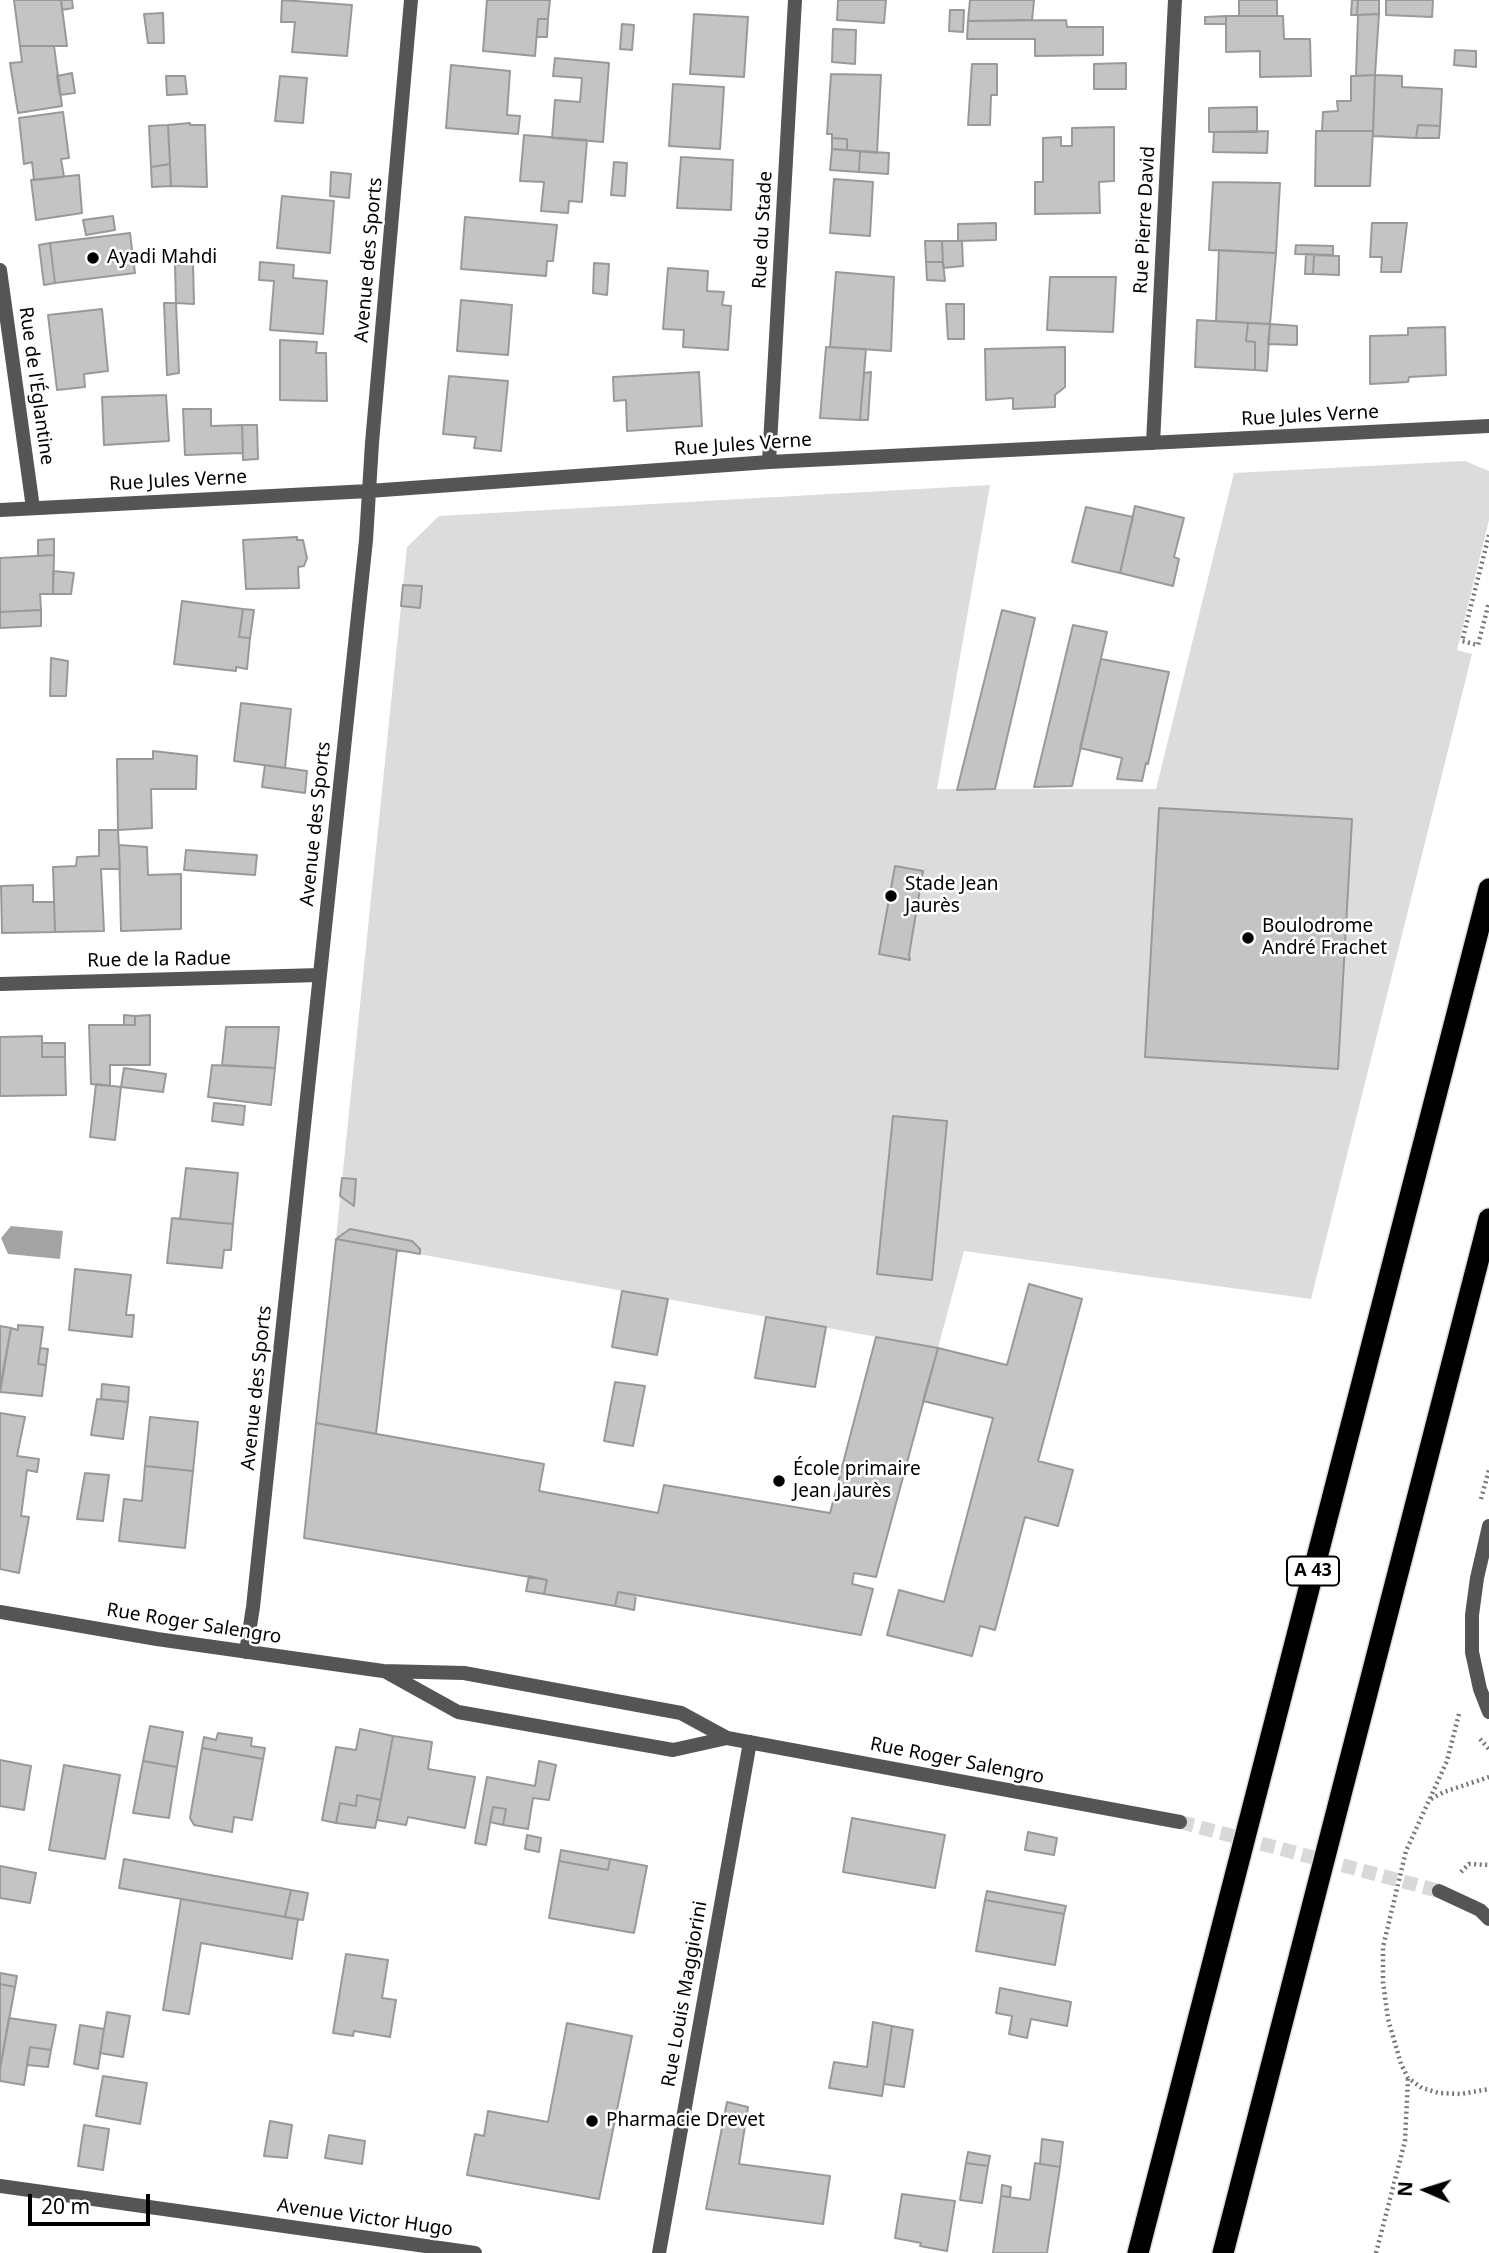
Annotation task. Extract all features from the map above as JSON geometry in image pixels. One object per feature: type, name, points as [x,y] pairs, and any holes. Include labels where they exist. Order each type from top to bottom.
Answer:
[{"type":"highway","name":"A 43","points":[[1138,2253],[1489,889]]},
{"type":"highway","points":[[1223,2253],[1489,1219]]},
{"type":"street","name":"Avenue des Sports","points":[[246,1652],[255,1594],[366,540],[411,0]]},
{"type":"street","name":"Rue du Stade","points":[[769,462],[795,0]]},
{"type":"street","name":"Rue Pierre David","points":[[1153,443],[1175,0]]},
{"type":"street","name":"Rue de l'Églantine","points":[[0,270],[33,508]]},
{"type":"street","name":"Rue Jules Verne","points":[[0,510],[369,491],[769,462],[1489,426]]},
{"type":"street","name":"Rue de la Radue","points":[[0,984],[320,975]]},
{"type":"street","points":[[1489,1527],[1477,1578],[1472,1615],[1472,1652],[1480,1689],[1489,1712]]},
{"type":"street","name":"Rue Roger Salengro","points":[[0,1612],[157,1639],[383,1671],[464,1673],[681,1713],[727,1738],[1180,1822]]},
{"type":"street","name":"Rue Roger Salengro","points":[[383,1671],[458,1712],[673,1750],[727,1738]]},
{"type":"street","name":"Rue Louis Maggiorini","points":[[659,2253],[750,1742]]},
{"type":"street","points":[[1439,1891],[1480,1910],[1489,1919]]},
{"type":"street","name":"Avenue Victor Hugo","points":[[0,2186],[475,2253]]},
{"type":"path","points":[[1489,535],[1462,641],[1478,645],[1489,602]]},
{"type":"path","points":[[1460,1710],[1447,1761],[1406,1852],[1383,1947],[1383,1982],[1388,2018],[1401,2064],[1408,2078],[1422,2088],[1439,2093],[1461,2094],[1489,2089]]},
{"type":"path","points":[[1431,1799],[1444,1791],[1489,1777]]},
{"type":"path","points":[[1469,1864],[1489,1865]]},
{"type":"path","points":[[1376,2253],[1405,2141],[1408,2078]]},
{"type":"shaded area","name":"Stade Jean Jaurès","points":[[1465,461],[1489,471],[1489,520],[1457,650],[1472,654],[1311,1299],[964,1251],[938,1348],[336,1239],[407,547],[439,516],[990,485],[937,789],[1156,789],[1234,473]]},
{"type":"shaded area","points":[[11,1226],[63,1231],[60,1259],[8,1254],[1,1238]]},
{"type":"building","points":[[14,0],[61,0],[67,46],[20,46]]},
{"type":"building","points":[[61,0],[72,0],[73,8],[62,10]]},
{"type":"building","points":[[282,0],[352,5],[347,56],[292,52],[295,22],[281,22]]},
{"type":"building","points":[[487,0],[550,0],[548,19],[538,19],[535,56],[483,51]]},
{"type":"building","points":[[838,0],[886,0],[884,23],[837,20]]},
{"type":"building","points":[[970,0],[1034,0],[1032,20],[968,21]]},
{"type":"building","points":[[1239,0],[1277,0],[1277,16],[1239,16]]},
{"type":"building","points":[[1352,0],[1358,0],[1357,15],[1351,15]]},
{"type":"building","points":[[1358,0],[1379,0],[1379,14],[1357,15]]},
{"type":"building","points":[[1386,0],[1433,0],[1432,17],[1386,15]]},
{"type":"building","points":[[950,10],[964,10],[963,32],[949,31]]},
{"type":"building","points":[[163,13],[164,43],[148,43],[144,14]]},
{"type":"building","points":[[694,14],[748,17],[744,77],[690,74]]},
{"type":"building","points":[[1379,14],[1375,75],[1356,76],[1358,15]]},
{"type":"building","points":[[1226,16],[1283,16],[1284,39],[1310,39],[1311,76],[1260,77],[1260,51],[1226,52]]},
{"type":"building","points":[[1226,16],[1226,24],[1205,24],[1205,17]]},
{"type":"building","points":[[538,19],[548,19],[547,37],[537,37]]},
{"type":"building","points":[[1066,20],[1067,27],[1103,27],[1103,55],[1035,56],[1035,39],[967,39],[968,21]]},
{"type":"building","points":[[622,24],[634,25],[632,50],[620,49]]},
{"type":"building","points":[[833,29],[856,30],[855,64],[832,62]]},
{"type":"building","points":[[20,46],[54,46],[62,106],[18,113],[10,63],[22,62]]},
{"type":"building","points":[[1455,50],[1476,51],[1476,67],[1454,65]]},
{"type":"building","points":[[555,58],[609,63],[603,142],[552,138],[555,100],[580,102],[582,78],[553,76]]},
{"type":"building","points":[[1126,63],[1126,89],[1094,89],[1094,64]]},
{"type":"building","points":[[972,64],[997,64],[997,95],[991,95],[990,125],[968,125]]},
{"type":"building","points":[[451,65],[510,71],[507,115],[520,116],[518,134],[446,128]]},
{"type":"building","points":[[72,73],[75,93],[60,95],[57,76]]},
{"type":"building","points":[[831,74],[881,75],[877,153],[847,150],[847,139],[832,138],[832,134],[827,134]]},
{"type":"building","points":[[1375,75],[1373,131],[1322,131],[1323,112],[1338,111],[1337,101],[1351,101],[1351,76]]},
{"type":"building","points":[[1375,75],[1402,76],[1402,87],[1442,89],[1440,126],[1418,125],[1416,138],[1373,136]]},
{"type":"building","points":[[166,76],[185,76],[187,94],[167,95]]},
{"type":"building","points":[[280,76],[307,78],[303,123],[275,121]]},
{"type":"building","points":[[673,84],[724,87],[720,149],[669,146]]},
{"type":"building","points":[[1257,107],[1257,132],[1209,132],[1209,108]]},
{"type":"building","points":[[63,112],[69,158],[61,159],[64,177],[34,180],[32,162],[24,164],[19,118]]},
{"type":"building","points":[[168,125],[205,125],[207,187],[171,186]]},
{"type":"building","points":[[168,125],[170,164],[151,167],[149,126]]},
{"type":"building","points":[[1418,125],[1440,126],[1439,138],[1416,138]]},
{"type":"building","points":[[1114,127],[1114,181],[1099,182],[1100,213],[1035,214],[1035,182],[1043,182],[1043,138],[1061,137],[1061,146],[1072,146],[1072,128]]},
{"type":"building","points":[[1268,131],[1267,153],[1213,152],[1214,132]]},
{"type":"building","points":[[1316,131],[1373,131],[1370,186],[1315,186]]},
{"type":"building","points":[[524,135],[587,140],[582,202],[569,201],[568,213],[541,211],[544,182],[520,181]]},
{"type":"building","points":[[832,138],[847,139],[847,150],[832,149]]},
{"type":"building","points":[[832,149],[860,151],[859,172],[830,170]]},
{"type":"building","points":[[860,151],[889,153],[888,174],[859,172]]},
{"type":"building","points":[[681,157],[733,160],[731,210],[677,208]]},
{"type":"building","points":[[614,162],[627,163],[625,196],[611,195]]},
{"type":"building","points":[[170,164],[171,186],[152,187],[151,167]]},
{"type":"building","points":[[331,172],[351,174],[349,198],[330,196]]},
{"type":"building","points":[[79,175],[82,213],[36,220],[31,180]]},
{"type":"building","points":[[834,179],[873,182],[870,236],[830,233]]},
{"type":"building","points":[[1213,182],[1280,183],[1276,253],[1209,250]]},
{"type":"building","points":[[282,196],[334,201],[330,253],[277,248]]},
{"type":"building","points":[[113,216],[115,230],[86,235],[83,220]]},
{"type":"building","points":[[465,217],[557,225],[553,261],[547,261],[546,276],[461,269]]},
{"type":"building","points":[[996,223],[996,240],[958,241],[958,224]]},
{"type":"building","points":[[1372,223],[1407,223],[1401,272],[1381,272],[1382,257],[1370,257]]},
{"type":"building","name":"Ayadi Mahdi","points":[[130,233],[135,273],[55,283],[50,243]]},
{"type":"building","points":[[925,241],[942,241],[943,262],[926,262]]},
{"type":"building","points":[[942,241],[962,241],[963,266],[943,268]]},
{"type":"building","points":[[50,243],[55,283],[44,285],[39,245]]},
{"type":"building","points":[[1296,245],[1333,246],[1333,255],[1295,254]]},
{"type":"building","points":[[1219,250],[1276,253],[1270,324],[1216,321]]},
{"type":"building","points":[[1306,254],[1314,255],[1313,274],[1305,274]]},
{"type":"building","points":[[1314,255],[1339,256],[1339,275],[1313,274]]},
{"type":"building","points":[[260,262],[294,265],[293,278],[327,281],[323,334],[270,330],[274,281],[259,280]]},
{"type":"building","points":[[926,262],[943,262],[945,281],[927,280]]},
{"type":"building","points":[[594,263],[609,264],[607,295],[593,293]]},
{"type":"building","points":[[193,264],[194,304],[176,303],[175,265]]},
{"type":"building","points":[[668,268],[708,271],[707,291],[724,292],[722,305],[731,306],[728,350],[683,347],[684,330],[663,329]]},
{"type":"building","points":[[836,272],[894,277],[891,351],[830,347]]},
{"type":"building","points":[[1050,277],[1116,277],[1113,332],[1047,330]]},
{"type":"building","points":[[461,300],[512,305],[508,355],[457,351]]},
{"type":"building","points":[[164,303],[176,303],[179,373],[167,375]]},
{"type":"building","points":[[946,304],[964,304],[964,339],[948,339]]},
{"type":"building","points":[[102,309],[108,371],[84,374],[85,387],[57,390],[48,315]]},
{"type":"building","points":[[1197,320],[1248,323],[1246,341],[1255,342],[1255,370],[1195,367]]},
{"type":"building","points":[[1248,323],[1270,324],[1267,371],[1255,370],[1255,342],[1246,341]]},
{"type":"building","points":[[1270,324],[1297,326],[1297,345],[1268,344]]},
{"type":"building","points":[[1445,327],[1446,375],[1409,377],[1408,382],[1370,384],[1370,336],[1408,335],[1408,328]]},
{"type":"building","points":[[280,340],[317,342],[316,353],[326,353],[327,401],[280,400]]},
{"type":"building","points":[[826,347],[866,349],[860,420],[820,418]]},
{"type":"building","points":[[1065,347],[1065,387],[1055,395],[1055,407],[1013,409],[1013,398],[986,400],[985,349]]},
{"type":"building","points":[[699,372],[702,426],[627,431],[626,400],[614,401],[613,377]]},
{"type":"building","points":[[871,372],[868,420],[860,420],[864,373]]},
{"type":"building","points":[[449,376],[508,381],[501,451],[474,448],[476,437],[443,434]]},
{"type":"building","points":[[166,395],[169,441],[104,445],[102,397]]},
{"type":"building","points":[[183,409],[211,409],[211,426],[242,425],[243,453],[185,455]]},
{"type":"building","points":[[242,425],[257,425],[258,459],[243,460]]},
{"type":"building","points":[[1135,506],[1184,518],[1174,557],[1179,559],[1173,586],[1120,573]]},
{"type":"building","points":[[1086,507],[1133,517],[1120,573],[1072,562]]},
{"type":"building","points":[[297,537],[297,540],[303,540],[307,558],[304,566],[298,567],[299,588],[246,589],[243,540]]},
{"type":"building","points":[[54,539],[54,555],[38,556],[38,540]]},
{"type":"building","points":[[54,555],[53,594],[40,594],[41,610],[0,612],[0,558]]},
{"type":"building","points":[[53,571],[74,573],[71,594],[53,594]]},
{"type":"building","points":[[403,585],[422,586],[420,608],[401,606]]},
{"type":"building","points":[[182,601],[243,609],[239,637],[250,638],[247,669],[236,667],[236,671],[174,664]]},
{"type":"building","points":[[243,609],[254,610],[250,638],[239,637]]},
{"type":"building","points":[[41,610],[41,626],[0,628],[0,612]]},
{"type":"building","points":[[1002,610],[1035,618],[995,789],[957,790]]},
{"type":"building","points":[[1073,625],[1107,632],[1072,786],[1034,787]]},
{"type":"building","points":[[51,658],[68,661],[66,696],[50,696]]},
{"type":"building","points":[[1101,659],[1169,672],[1142,781],[1117,779],[1122,758],[1080,748]]},
{"type":"building","points":[[241,703],[291,709],[285,768],[234,761]]},
{"type":"building","points":[[153,751],[197,756],[196,789],[151,789],[152,828],[118,830],[117,759],[153,759]]},
{"type":"building","points":[[265,765],[307,771],[305,793],[262,787]]},
{"type":"building","name":"Boulodrome André Frachet","points":[[1159,808],[1352,819],[1338,1069],[1145,1057]]},
{"type":"building","points":[[99,830],[118,830],[120,869],[101,869],[104,931],[55,932],[53,867],[76,866],[77,857],[99,856]]},
{"type":"building","points":[[119,845],[147,847],[148,875],[181,874],[181,929],[121,931]]},
{"type":"building","points":[[186,850],[257,855],[255,875],[184,870]]},
{"type":"building","points":[[895,866],[923,871],[910,960],[879,954]]},
{"type":"building","points":[[33,885],[33,902],[54,902],[55,932],[2,933],[1,886]]},
{"type":"building","points":[[124,1015],[135,1016],[135,1025],[124,1025]]},
{"type":"building","points":[[150,1015],[150,1065],[110,1065],[110,1086],[91,1084],[89,1025],[135,1025],[135,1016]]},
{"type":"building","points":[[226,1027],[279,1027],[275,1068],[222,1065]]},
{"type":"building","points":[[42,1036],[42,1057],[65,1057],[66,1095],[0,1096],[0,1037]]},
{"type":"building","points":[[42,1043],[65,1043],[65,1057],[42,1057]]},
{"type":"building","points":[[212,1065],[275,1068],[271,1105],[208,1097]]},
{"type":"building","points":[[124,1068],[166,1074],[163,1092],[121,1087]]},
{"type":"building","points":[[96,1084],[121,1087],[115,1140],[90,1137]]},
{"type":"building","points":[[214,1103],[245,1106],[243,1125],[212,1121]]},
{"type":"building","points":[[893,1116],[947,1121],[932,1280],[877,1274]]},
{"type":"building","points":[[186,1168],[238,1173],[233,1224],[180,1219]]},
{"type":"building","points":[[342,1178],[356,1179],[354,1206],[340,1196]]},
{"type":"building","points":[[172,1218],[233,1224],[231,1250],[224,1250],[222,1268],[167,1263]]},
{"type":"building","points":[[350,1229],[412,1241],[420,1249],[420,1254],[336,1239]]},
{"type":"building","points":[[336,1239],[397,1250],[376,1434],[316,1423]]},
{"type":"building","points":[[75,1269],[131,1275],[126,1315],[134,1315],[132,1337],[69,1330]]},
{"type":"building","points":[[1029,1284],[1082,1299],[1038,1461],[1073,1470],[1058,1526],[1025,1517],[995,1630],[980,1626],[972,1656],[887,1635],[899,1590],[944,1602],[993,1418],[923,1401],[938,1348],[1007,1365]]},
{"type":"building","points":[[622,1291],[668,1299],[657,1355],[612,1347]]},
{"type":"building","points":[[766,1317],[826,1327],[815,1387],[755,1378]]},
{"type":"building","points":[[18,1325],[43,1327],[38,1364],[46,1365],[42,1396],[0,1392],[11,1328],[18,1330]]},
{"type":"building","points":[[0,1326],[11,1328],[0,1388]]},
{"type":"building","points":[[876,1337],[938,1348],[876,1577],[854,1573],[852,1584],[873,1589],[861,1635],[618,1592],[615,1606],[544,1594],[547,1580],[304,1538],[316,1423],[544,1464],[539,1491],[658,1513],[664,1485],[830,1513]]},
{"type":"building","points":[[40,1348],[48,1349],[46,1365],[38,1364]]},
{"type":"building","points":[[615,1382],[645,1386],[633,1446],[604,1441]]},
{"type":"building","points":[[102,1384],[129,1387],[128,1402],[101,1399]]},
{"type":"building","points":[[97,1399],[128,1402],[123,1439],[91,1435]]},
{"type":"building","points":[[0,1413],[25,1417],[17,1456],[39,1459],[37,1472],[27,1470],[21,1516],[29,1517],[19,1573],[0,1569]]},
{"type":"building","points":[[150,1417],[198,1422],[193,1471],[145,1466]]},
{"type":"building","points":[[145,1466],[193,1471],[185,1548],[119,1541],[124,1499],[142,1501]]},
{"type":"building","points":[[85,1473],[109,1475],[103,1521],[77,1519]]},
{"type":"building","points":[[529,1576],[547,1580],[544,1594],[526,1591]]},
{"type":"building","points":[[618,1592],[636,1595],[634,1610],[615,1606]]},
{"type":"building","points":[[150,1726],[183,1732],[177,1767],[143,1761]]},
{"type":"building","points":[[360,1729],[393,1736],[381,1800],[357,1795],[356,1806],[340,1803],[336,1823],[322,1820],[336,1747],[356,1750]]},
{"type":"building","points":[[218,1733],[252,1738],[251,1746],[265,1748],[263,1759],[202,1748],[204,1737],[216,1740]]},
{"type":"building","points":[[393,1736],[432,1742],[428,1769],[475,1777],[465,1828],[408,1817],[406,1825],[377,1820]]},
{"type":"building","points":[[202,1748],[263,1759],[252,1820],[234,1817],[232,1832],[194,1825],[190,1818]]},
{"type":"building","points":[[0,1760],[31,1766],[24,1810],[0,1806]]},
{"type":"building","points":[[143,1761],[177,1767],[169,1818],[133,1813]]},
{"type":"building","points":[[539,1761],[556,1765],[549,1800],[533,1798],[528,1829],[503,1825],[506,1809],[493,1807],[486,1845],[475,1843],[487,1777],[535,1786]]},
{"type":"building","points":[[64,1765],[120,1775],[105,1859],[49,1850]]},
{"type":"building","points":[[357,1795],[381,1800],[375,1828],[336,1823],[340,1803],[356,1806]]},
{"type":"building","points":[[493,1807],[506,1809],[503,1825],[490,1822]]},
{"type":"building","points":[[852,1818],[945,1835],[935,1888],[843,1872]]},
{"type":"building","points":[[1028,1832],[1057,1838],[1054,1855],[1025,1850]]},
{"type":"building","points":[[527,1835],[541,1838],[539,1852],[525,1849]]},
{"type":"building","points":[[561,1850],[610,1859],[608,1870],[559,1861]]},
{"type":"building","points":[[124,1859],[291,1890],[285,1917],[119,1888]]},
{"type":"building","points":[[610,1859],[647,1866],[634,1933],[549,1918],[559,1861],[608,1870]]},
{"type":"building","points":[[0,1866],[36,1873],[30,1903],[0,1898]]},
{"type":"building","points":[[291,1890],[308,1893],[303,1920],[285,1917]]},
{"type":"building","points":[[987,1891],[1066,1906],[1064,1914],[985,1900]]},
{"type":"building","points":[[181,1899],[298,1919],[292,1959],[201,1943],[189,2014],[163,2010]]},
{"type":"building","points":[[985,1900],[1064,1914],[1055,1965],[976,1951]]},
{"type":"building","points":[[346,1954],[388,1960],[382,1998],[396,2000],[390,2037],[354,2031],[353,2036],[333,2033]]},
{"type":"building","points":[[0,1973],[17,1976],[15,1987],[0,1984]]},
{"type":"building","points":[[0,1984],[15,1987],[0,2069]]},
{"type":"building","points":[[1000,1988],[1071,2002],[1067,2026],[1031,2019],[1027,2038],[1009,2034],[1012,2016],[996,2013]]},
{"type":"building","points":[[107,2012],[130,2016],[123,2057],[100,2053]]},
{"type":"building","points":[[9,2018],[56,2025],[51,2050],[30,2047],[24,2085],[0,2081]]},
{"type":"building","points":[[873,2022],[892,2026],[882,2096],[829,2088],[834,2062],[867,2067]]},
{"type":"building","points":[[567,2023],[632,2036],[599,2199],[467,2175],[475,2134],[484,2136],[488,2111],[548,2122]]},
{"type":"building","points":[[80,2025],[104,2029],[98,2069],[74,2064]]},
{"type":"building","points":[[892,2026],[913,2030],[904,2087],[884,2084]]},
{"type":"building","points":[[30,2047],[51,2050],[48,2067],[27,2065]]},
{"type":"building","points":[[103,2076],[147,2083],[140,2124],[96,2116]]},
{"type":"building","points":[[727,2102],[748,2107],[739,2164],[830,2176],[823,2224],[706,2209]]},
{"type":"building","points":[[270,2121],[292,2125],[287,2158],[264,2156]]},
{"type":"building","points":[[84,2125],[109,2129],[103,2170],[78,2166]]},
{"type":"building","points":[[329,2135],[365,2141],[362,2164],[325,2158]]},
{"type":"building","points":[[1042,2139],[1063,2142],[1060,2167],[1040,2164]]},
{"type":"building","points":[[968,2152],[990,2156],[988,2166],[966,2163]]},
{"type":"building","points":[[966,2163],[988,2166],[982,2203],[960,2200]]},
{"type":"building","points":[[1035,2163],[1060,2167],[1047,2253],[993,2253],[1001,2196],[1030,2200]]},
{"type":"building","points":[[1002,2185],[1011,2187],[1010,2197],[1001,2196]]},
{"type":"building","points":[[902,2194],[955,2201],[947,2251],[895,2238]]},
{"type":"tunnel","points":[[1180,1822],[1439,1891]]},
{"type":"place","name":"Ayadi Mahdi","points":[[93,258]]},
{"type":"place","name":"Stade Jean Jaurès","points":[[891,896]]},
{"type":"place","name":"Boulodrome André Frachet","points":[[1248,938]]},
{"type":"place","name":"École primaire Jean Jaurès","points":[[779,1481]]},
{"type":"place","name":"Pharmacie Drevet","points":[[592,2121]]}]
